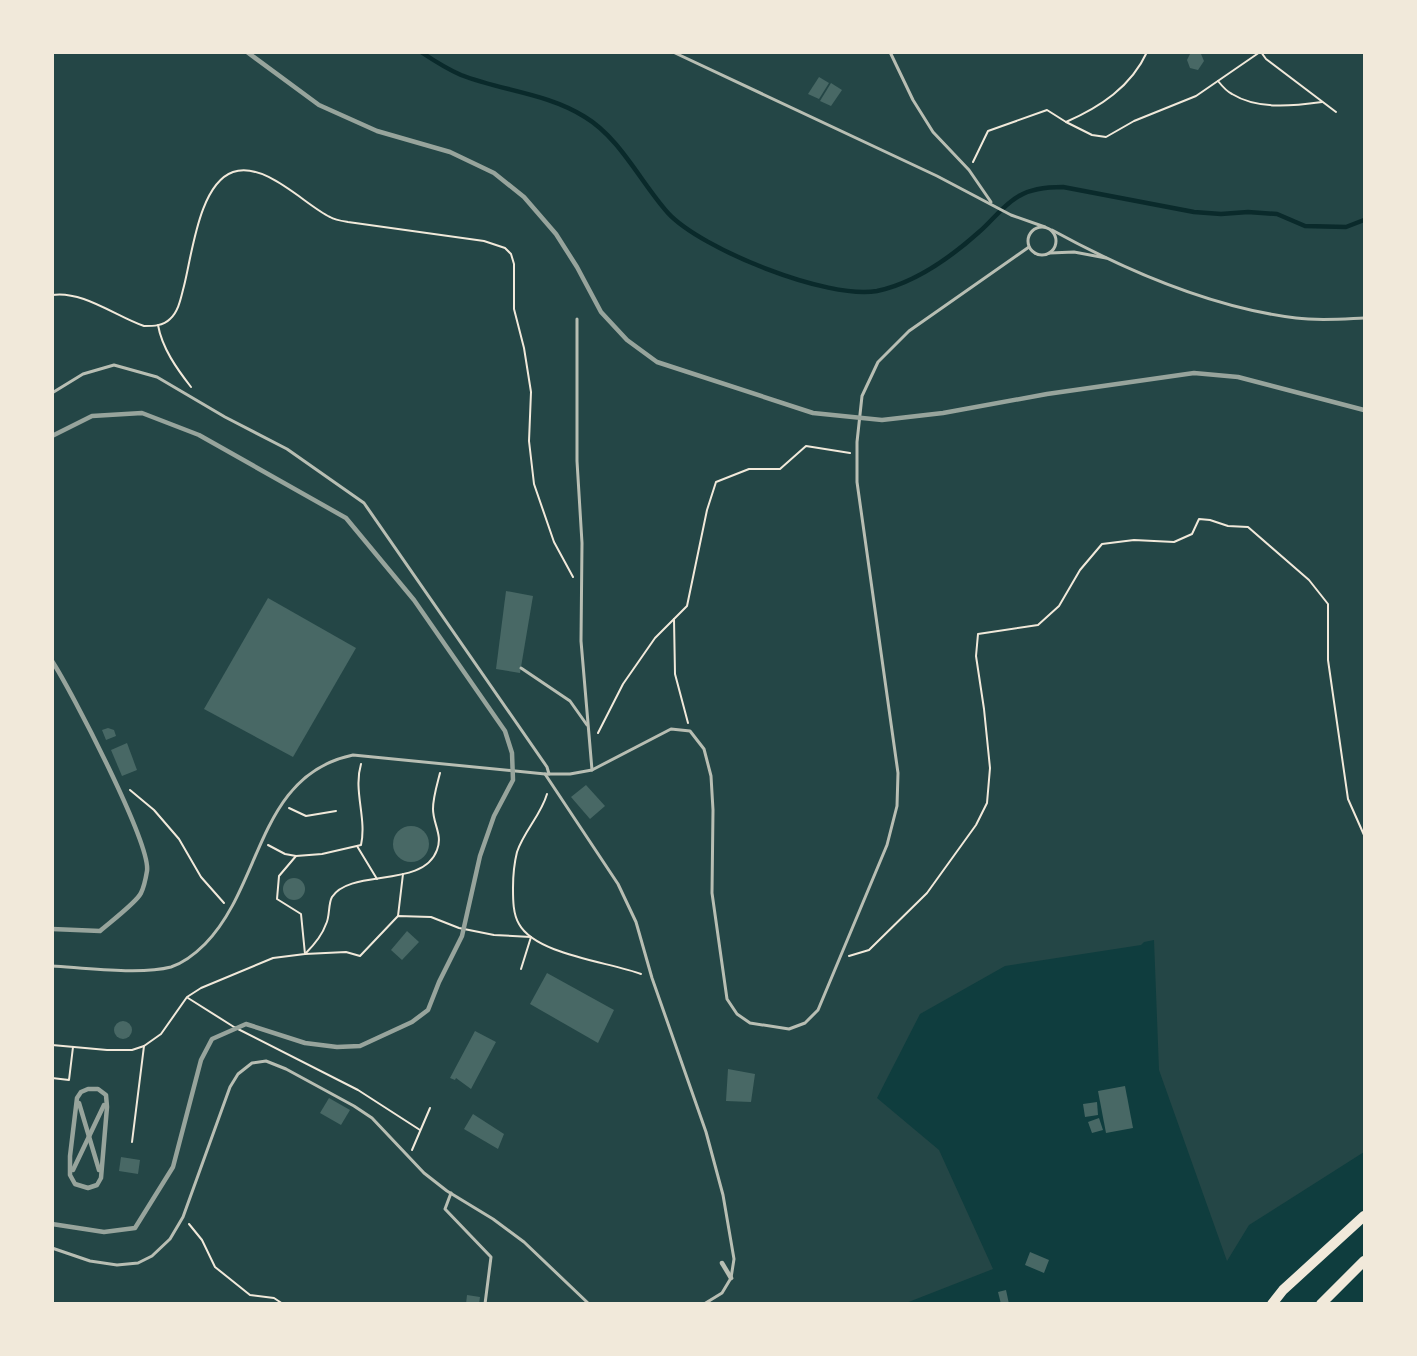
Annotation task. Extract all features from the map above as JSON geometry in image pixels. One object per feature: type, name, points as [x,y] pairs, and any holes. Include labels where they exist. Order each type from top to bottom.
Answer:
[{"type":"highway","points":[[1272,1304],[1283,1290],[1365,1216]]},
{"type":"highway","points":[[1321,1304],[1365,1261]]},
{"type":"street","points":[[722,1263],[731,1278]]},
{"type":"lane","points":[[673,52],[1011,214],[1052,230],[1198,296],[1266,313],[1297,318],[1365,318]]},
{"type":"lane","points":[[890,52],[913,100],[933,132],[969,170],[992,203]]},
{"type":"lane","points":[[1045,227],[1035,228],[1029,235],[1029,247],[1040,256],[1074,252],[1114,260]]},
{"type":"lane","points":[[1050,254],[1057,242],[1052,230]]},
{"type":"lane","points":[[52,966],[151,971],[173,966],[197,952],[217,932],[241,889],[261,840],[281,804],[295,785],[337,758],[353,755],[547,774],[570,774],[592,770],[671,729],[690,731],[704,749],[711,776],[712,893],[727,999],[737,1014],[750,1023],[789,1029],[805,1023],[818,1011],[887,845],[897,806],[898,773],[857,482],[862,396],[879,362],[909,331],[1029,247]]},
{"type":"lane","points":[[577,319],[577,461],[582,543],[581,641],[592,770]]},
{"type":"lane","points":[[52,393],[82,374],[114,364],[157,377],[225,417],[287,449],[364,503],[540,758],[547,774],[618,884],[636,922],[652,978],[706,1132],[732,1241],[734,1259],[731,1278],[722,1293],[704,1304]]},
{"type":"lane","points":[[521,668],[570,701],[588,727]]},
{"type":"lane","points":[[52,1248],[90,1261],[117,1265],[138,1263],[152,1256],[170,1239],[183,1217],[230,1087],[238,1074],[252,1063],[266,1061],[286,1069],[372,1118],[424,1173],[524,1242],[589,1304]]},
{"type":"lane","points":[[451,1193],[445,1209],[491,1257],[485,1304]]},
{"type":"path","points":[[1066,122],[1105,101],[1123,87],[1137,70],[1147,52]]},
{"type":"path","points":[[969,170],[988,131],[1047,110],[1092,135],[1106,137],[1134,121],[1196,96],[1260,52],[1336,112]]},
{"type":"path","points":[[1218,81],[1230,94],[1260,103],[1300,105],[1322,102]]},
{"type":"path","points":[[52,295],[70,296],[89,302],[144,326],[158,325],[170,320],[180,303],[196,231],[206,200],[224,177],[232,172],[250,172],[280,182],[331,218],[484,241],[505,248],[511,254],[514,264],[514,309],[524,348],[531,393],[529,441],[534,484],[561,558],[581,590]]},
{"type":"path","points":[[158,325],[170,356],[191,387]]},
{"type":"path","points":[[590,748],[623,684],[655,638],[687,606],[707,510],[716,482],[749,469],[780,470],[806,446],[857,454]]},
{"type":"path","points":[[840,958],[869,950],[927,893],[976,825],[987,803],[990,768],[976,656],[978,634],[1038,625],[1059,606],[1080,570],[1102,544],[1134,540],[1174,542],[1192,534],[1199,519],[1227,526],[1248,527],[1309,580],[1328,604],[1328,660],[1348,799],[1365,835]]},
{"type":"path","points":[[674,619],[675,674],[690,731]]},
{"type":"path","points":[[261,840],[285,854],[296,856],[322,854],[361,844],[363,835],[358,784],[364,756]]},
{"type":"path","points":[[305,954],[315,944],[326,925],[332,898],[345,887],[414,873],[430,862],[437,850],[440,836],[433,810],[442,763]]},
{"type":"path","points":[[547,774],[547,795],[518,850],[513,874],[515,915],[520,927],[531,937],[547,946],[629,969],[652,978]]},
{"type":"path","points":[[130,790],[154,810],[179,839],[201,877],[230,909]]},
{"type":"path","points":[[281,804],[306,816],[336,811]]},
{"type":"path","points":[[357,846],[377,879]]},
{"type":"path","points":[[296,856],[279,876],[277,899],[301,914],[305,954]]},
{"type":"path","points":[[52,1045],[132,1050],[144,1046],[160,1034],[187,997],[201,988],[273,958],[346,952],[360,956],[398,916],[404,874]]},
{"type":"path","points":[[398,916],[431,917],[459,928],[494,935],[531,937]]},
{"type":"path","points":[[521,969],[531,937]]},
{"type":"path","points":[[187,997],[234,1027],[358,1090],[420,1130]]},
{"type":"path","points":[[132,1142],[144,1046]]},
{"type":"path","points":[[52,1078],[69,1080],[73,1047]]},
{"type":"path","points":[[409,1158],[430,1108]]},
{"type":"path","points":[[183,1217],[202,1240],[214,1267],[250,1294],[274,1298],[283,1304]]},
{"type":"shaded area","points":[[52,53],[1364,53],[1364,1152],[1249,1225],[1227,1261],[1159,1070],[1154,940],[1141,945],[1005,966],[920,1014],[877,1098],[939,1150],[993,1269],[906,1303],[53,1303]]},
{"type":"building","points":[[1191,52],[1201,54],[1204,61],[1198,70],[1190,68],[1187,60]]},
{"type":"building","points":[[819,77],[829,83],[819,99],[808,94]]},
{"type":"building","points":[[831,83],[842,90],[831,106],[820,101]]},
{"type":"building","points":[[506,591],[533,596],[520,673],[496,669]]},
{"type":"building","points":[[268,598],[356,648],[293,757],[204,709]]},
{"type":"building","points":[[108,728],[114,730],[116,736],[106,740],[102,730]]},
{"type":"building","points":[[127,743],[137,770],[122,776],[111,750]]},
{"type":"building","points":[[586,785],[605,806],[590,819],[571,797]]},
{"type":"building","points":[[411,826],[424,831],[429,844],[424,857],[411,862],[398,857],[393,844],[398,831]]},
{"type":"building","points":[[290,878],[298,878],[305,885],[305,893],[298,900],[290,900],[283,893],[283,885]]},
{"type":"building","points":[[407,931],[419,942],[402,960],[391,950]]},
{"type":"building","points":[[547,973],[614,1010],[598,1043],[530,1004]]},
{"type":"building","points":[[119,1021],[127,1021],[132,1026],[130,1037],[119,1039],[114,1034],[114,1026]]},
{"type":"building","points":[[475,1031],[496,1042],[471,1089],[456,1078],[455,1080],[450,1078]]},
{"type":"building","points":[[728,1069],[755,1074],[751,1102],[726,1101]]},
{"type":"building","points":[[1125,1086],[1133,1128],[1106,1133],[1098,1091]]},
{"type":"building","points":[[329,1098],[350,1110],[341,1125],[320,1113]]},
{"type":"building","points":[[1097,1102],[1098,1115],[1085,1117],[1083,1104]]},
{"type":"building","points":[[473,1114],[504,1134],[498,1149],[464,1129]]},
{"type":"building","points":[[1099,1118],[1103,1130],[1092,1133],[1088,1122]]},
{"type":"building","points":[[121,1157],[140,1160],[138,1174],[119,1171]]},
{"type":"building","points":[[1030,1252],[1049,1260],[1044,1273],[1025,1265]]},
{"type":"building","points":[[1006,1290],[1009,1304],[1001,1304],[998,1292]]},
{"type":"building","points":[[467,1295],[480,1297],[479,1304],[466,1304]]},
{"type":"waterway","points":[[421,52],[461,75],[540,97],[585,117],[598,126],[620,149],[658,201],[684,227],[708,242],[766,269],[828,288],[855,292],[877,291],[905,282],[956,251],[1014,199],[1029,191],[1046,188],[1063,187],[1194,212],[1277,214],[1305,226],[1346,227],[1364,220]]},
{"type":"railway","points":[[247,52],[319,105],[377,131],[450,152],[494,173],[524,197],[556,234],[601,312],[627,340],[657,362],[813,413],[882,420],[943,413],[1047,394],[1194,373],[1238,377],[1364,410]]},
{"type":"railway","points":[[52,436],[92,416],[142,413],[199,435],[346,518],[414,600],[505,731],[512,753],[513,780],[494,816],[480,856],[462,936],[428,1010],[412,1022],[360,1046],[337,1047],[305,1043],[246,1024],[212,1039],[201,1060],[173,1167],[135,1228],[104,1232],[52,1224]]},
{"type":"railway","points":[[52,661],[124,800],[145,855],[147,871],[138,897],[100,931],[52,929]]},
{"type":"railway","points":[[88,1089],[98,1089],[106,1095],[107,1107],[101,1178],[97,1185],[88,1188],[75,1184],[70,1175],[77,1098],[81,1092],[88,1089]]},
{"type":"railway","points":[[79,1103],[99,1170]]},
{"type":"railway","points":[[73,1170],[104,1105]]}]
